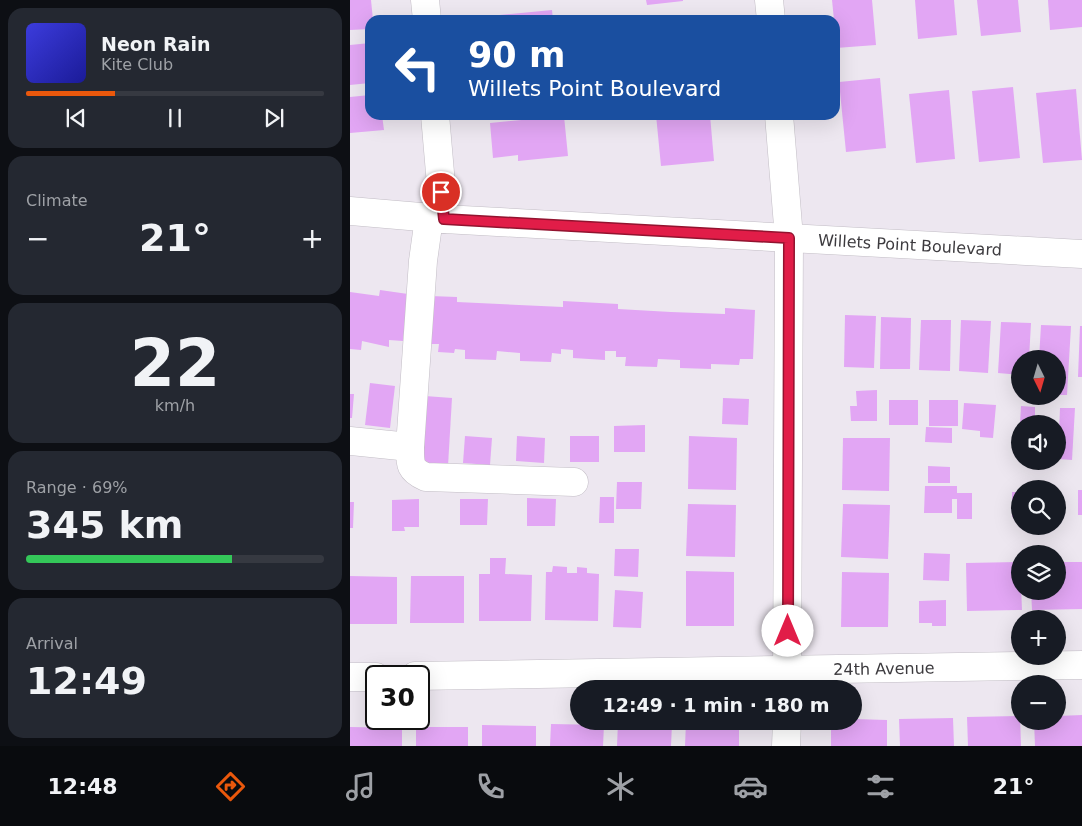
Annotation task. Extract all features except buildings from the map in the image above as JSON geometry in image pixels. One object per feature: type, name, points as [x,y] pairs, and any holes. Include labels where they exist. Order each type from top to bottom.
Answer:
[{"type":"street","points":[[425,0],[426,15]]},
{"type":"street","points":[[769,0],[770,15]]},
{"type":"street","points":[[435,120],[436,219],[424,261],[410,464],[418,473],[426,477],[574,482]]},
{"type":"street","points":[[779,120],[789,238],[787,680]]},
{"type":"street","name":"Willets Point Boulevard","points":[[350,211],[436,219],[1082,254]]},
{"type":"street","points":[[350,441],[410,447]]},
{"type":"street","name":"24th Avenue","points":[[430,676],[787,680],[1082,666]]},
{"type":"street","points":[[350,677],[365,677]]},
{"type":"street","points":[[786,746],[787,730]]},
{"type":"route","points":[[441,192],[444,219],[789,238],[788,631]]}]
